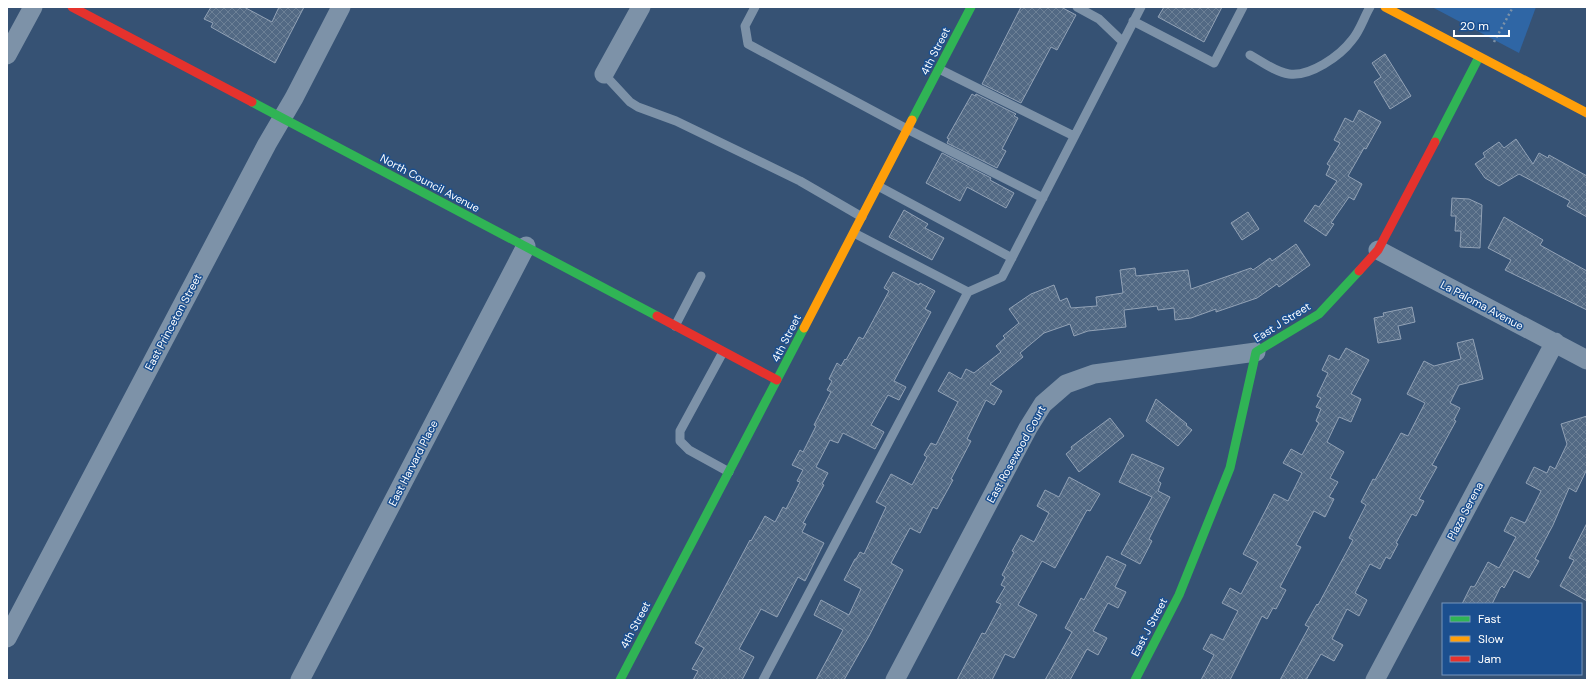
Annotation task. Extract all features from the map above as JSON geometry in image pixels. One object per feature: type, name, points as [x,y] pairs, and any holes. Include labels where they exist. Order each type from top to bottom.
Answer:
[{"type":"street","points":[[7,55],[32,7]]},
{"type":"street","name":"North Council Avenue","points":[[72,7],[777,380]]},
{"type":"street","name":"East Princeton Street","points":[[7,638],[267,144],[282,119],[341,7]]},
{"type":"street","points":[[604,74],[641,7]]},
{"type":"street","name":"4th Street","points":[[620,680],[971,7]]},
{"type":"street","points":[[1385,7],[1587,113]]},
{"type":"street","name":"East J Street","points":[[1135,680],[1179,595],[1206,533],[1230,468],[1256,352],[1319,314],[1378,250],[1480,56]]},
{"type":"street","name":"East Harvard Place","points":[[300,680],[526,246]]},
{"type":"street","name":"La Paloma Avenue","points":[[1378,250],[1587,360]]},
{"type":"street","name":"Plaza Serena","points":[[1375,680],[1555,342]]},
{"type":"street","name":"East Rosewood Court","points":[[895,680],[1028,428],[1043,404],[1066,384],[1094,374],[1256,352]]},
{"type":"lane","points":[[755,7],[745,26],[748,44],[907,130],[1043,198]]},
{"type":"lane","points":[[1077,7],[1099,19],[1123,42]]},
{"type":"lane","points":[[1133,21],[1214,63],[1243,7]]},
{"type":"lane","points":[[1250,55],[1288,74],[1301,74],[1316,68],[1331,59],[1352,40],[1370,7]]},
{"type":"lane","points":[[763,680],[968,292],[1002,277],[1123,42],[1138,8]]},
{"type":"lane","points":[[939,69],[1074,136]]},
{"type":"lane","points":[[604,74],[638,107],[676,121],[800,181],[862,217]]},
{"type":"lane","points":[[878,186],[1012,258]]},
{"type":"lane","points":[[854,233],[968,292]]},
{"type":"lane","points":[[674,326],[701,276]]},
{"type":"lane","points":[[723,351],[680,431],[680,441],[689,450],[729,472]]},
{"type":"path","points":[[1494,42],[1513,7]]},
{"type":"shaded area","points":[[1432,7],[1536,7],[1519,53]]},
{"type":"building","points":[[211,7],[244,7],[272,22],[279,7],[304,7],[275,63],[211,27],[213,23],[204,19]]},
{"type":"building","points":[[1021,7],[1061,7],[1076,15],[1057,50],[1051,47],[1021,103],[982,84]]},
{"type":"building","points":[[1164,7],[1222,7],[1204,42],[1158,17]]},
{"type":"building","points":[[1385,54],[1411,96],[1390,109],[1374,82],[1381,77],[1372,63]]},
{"type":"building","points":[[972,94],[975,96],[976,94],[1016,114],[1014,116],[1018,118],[1002,149],[1006,151],[997,168],[947,143],[949,139],[947,138]]},
{"type":"building","points":[[1359,110],[1381,122],[1366,149],[1364,148],[1348,176],[1362,184],[1354,200],[1349,197],[1331,223],[1334,224],[1326,236],[1304,221],[1315,205],[1319,207],[1337,181],[1326,175],[1330,166],[1327,164],[1340,143],[1334,140],[1345,118],[1353,122]]},
{"type":"building","points":[[1516,139],[1533,164],[1539,153],[1548,158],[1549,155],[1587,176],[1587,217],[1567,206],[1570,201],[1519,174],[1499,186],[1485,178],[1475,164],[1485,157],[1483,153],[1499,142],[1504,148]]},
{"type":"building","points":[[942,153],[991,178],[990,180],[1014,193],[1006,208],[967,187],[960,201],[926,183]]},
{"type":"building","points":[[1452,198],[1469,199],[1482,205],[1480,248],[1460,247],[1461,231],[1455,231],[1456,216],[1451,216]]},
{"type":"building","points":[[904,210],[928,224],[925,228],[944,238],[932,260],[889,237]]},
{"type":"building","points":[[1248,212],[1259,229],[1242,240],[1231,223]]},
{"type":"building","points":[[1504,217],[1543,240],[1540,245],[1587,271],[1587,310],[1505,270],[1511,260],[1488,248]]},
{"type":"building","points":[[1296,244],[1310,265],[1279,287],[1277,284],[1257,298],[1216,312],[1216,309],[1191,318],[1175,320],[1174,308],[1158,310],[1157,306],[1124,310],[1126,327],[1088,331],[1074,336],[1070,324],[1044,333],[1020,353],[1023,357],[990,384],[1002,391],[994,405],[986,400],[967,439],[971,441],[951,479],[953,480],[937,509],[933,507],[920,533],[910,528],[891,563],[903,570],[869,636],[844,680],[816,680],[843,630],[814,615],[821,600],[849,615],[861,589],[844,580],[860,552],[864,554],[886,507],[876,502],[891,474],[912,485],[927,457],[924,455],[931,443],[936,445],[958,402],[938,391],[949,372],[961,379],[966,369],[974,373],[1001,352],[996,346],[1005,338],[1003,336],[1019,323],[1009,309],[1031,294],[1054,285],[1060,301],[1067,298],[1071,308],[1097,306],[1096,297],[1123,293],[1120,270],[1135,268],[1136,276],[1188,270],[1191,289],[1251,268],[1253,270],[1270,258],[1272,261]]},
{"type":"building","points":[[893,272],[935,291],[925,309],[931,312],[894,381],[906,387],[899,400],[888,395],[871,425],[884,432],[875,449],[843,433],[838,443],[830,440],[816,467],[828,473],[822,484],[824,485],[803,523],[806,524],[802,532],[824,543],[805,581],[798,577],[777,617],[761,609],[739,649],[754,657],[742,680],[693,680],[698,671],[692,669],[704,648],[695,643],[750,540],[751,541],[765,516],[775,522],[783,507],[786,509],[800,482],[797,481],[803,470],[792,465],[800,450],[803,452],[816,426],[814,425],[831,392],[827,390],[832,381],[829,379],[837,363],[841,366],[845,359],[846,360],[859,337],[863,339],[889,291],[884,288]]},
{"type":"building","points":[[1412,307],[1415,322],[1398,326],[1401,339],[1378,343],[1374,318],[1384,316],[1383,313]]},
{"type":"building","points":[[1473,339],[1483,379],[1459,385],[1450,403],[1460,408],[1454,420],[1456,421],[1432,465],[1437,467],[1419,499],[1424,501],[1416,516],[1412,514],[1396,543],[1398,544],[1390,559],[1386,557],[1380,569],[1370,564],[1355,593],[1367,600],[1359,616],[1347,609],[1332,639],[1343,645],[1334,661],[1321,654],[1306,680],[1280,680],[1309,627],[1305,625],[1317,604],[1318,605],[1353,540],[1349,538],[1366,505],[1361,502],[1373,479],[1375,480],[1401,433],[1408,436],[1425,403],[1407,394],[1424,361],[1434,366],[1461,359],[1457,343]]},
{"type":"building","points":[[1346,348],[1369,360],[1351,394],[1361,399],[1351,422],[1339,417],[1327,442],[1344,452],[1330,478],[1338,482],[1329,497],[1334,499],[1325,517],[1314,511],[1296,545],[1301,547],[1280,587],[1286,590],[1276,609],[1273,608],[1267,619],[1262,616],[1230,680],[1201,680],[1214,655],[1203,649],[1211,634],[1223,640],[1238,611],[1222,603],[1230,588],[1241,594],[1258,562],[1243,554],[1274,494],[1288,501],[1302,473],[1283,463],[1291,449],[1302,455],[1319,423],[1316,421],[1321,409],[1316,407],[1321,398],[1317,396],[1328,373],[1322,370],[1329,355],[1339,360]]},
{"type":"building","points":[[1156,399],[1187,424],[1186,425],[1192,430],[1178,446],[1146,421]]},
{"type":"building","points":[[1587,416],[1587,469],[1576,492],[1569,488],[1553,525],[1535,559],[1539,561],[1529,578],[1514,570],[1504,588],[1502,586],[1500,588],[1492,603],[1462,603],[1471,586],[1475,586],[1488,562],[1499,568],[1516,537],[1504,531],[1511,517],[1525,523],[1541,491],[1526,483],[1534,467],[1547,473],[1550,466],[1555,469],[1567,444],[1561,424]]},
{"type":"building","points":[[1110,418],[1124,436],[1079,472],[1066,454],[1072,449],[1071,447]]},
{"type":"building","points":[[1132,454],[1164,468],[1158,481],[1161,483],[1158,491],[1170,497],[1149,539],[1152,541],[1140,564],[1121,554],[1152,497],[1119,482]]},
{"type":"building","points":[[1069,477],[1100,494],[1090,511],[1087,510],[1055,568],[1042,561],[1018,605],[1037,615],[1014,658],[1005,654],[992,680],[957,680],[982,633],[985,634],[1001,604],[996,602],[1005,587],[1001,585],[1005,577],[1002,575],[1014,552],[1012,551],[1021,535],[1034,542],[1049,513],[1037,506],[1045,490],[1059,497]]},
{"type":"building","points":[[1587,523],[1587,601],[1560,586],[1574,560],[1569,558]]},
{"type":"building","points":[[1107,556],[1126,565],[1115,587],[1126,592],[1118,608],[1108,603],[1093,631],[1107,638],[1098,655],[1087,649],[1070,680],[1045,680],[1072,632],[1065,628],[1081,598],[1084,600]]},
{"type":"traffic: fast","points":[[912,120],[971,7]]},
{"type":"traffic: fast","points":[[1435,142],[1479,57]]},
{"type":"traffic: fast","points":[[252,102],[657,316]]},
{"type":"traffic: fast","points":[[1135,680],[1179,595],[1230,468],[1256,352],[1319,314],[1359,271]]},
{"type":"traffic: fast","points":[[620,680],[804,328]]},
{"type":"traffic: slow","points":[[1385,7],[1587,113]]},
{"type":"traffic: slow","points":[[804,328],[912,120]]},
{"type":"traffic: jam","points":[[72,7],[252,102]]},
{"type":"traffic: jam","points":[[1359,271],[1378,250],[1435,142]]},
{"type":"traffic: jam","points":[[657,316],[777,380]]}]
